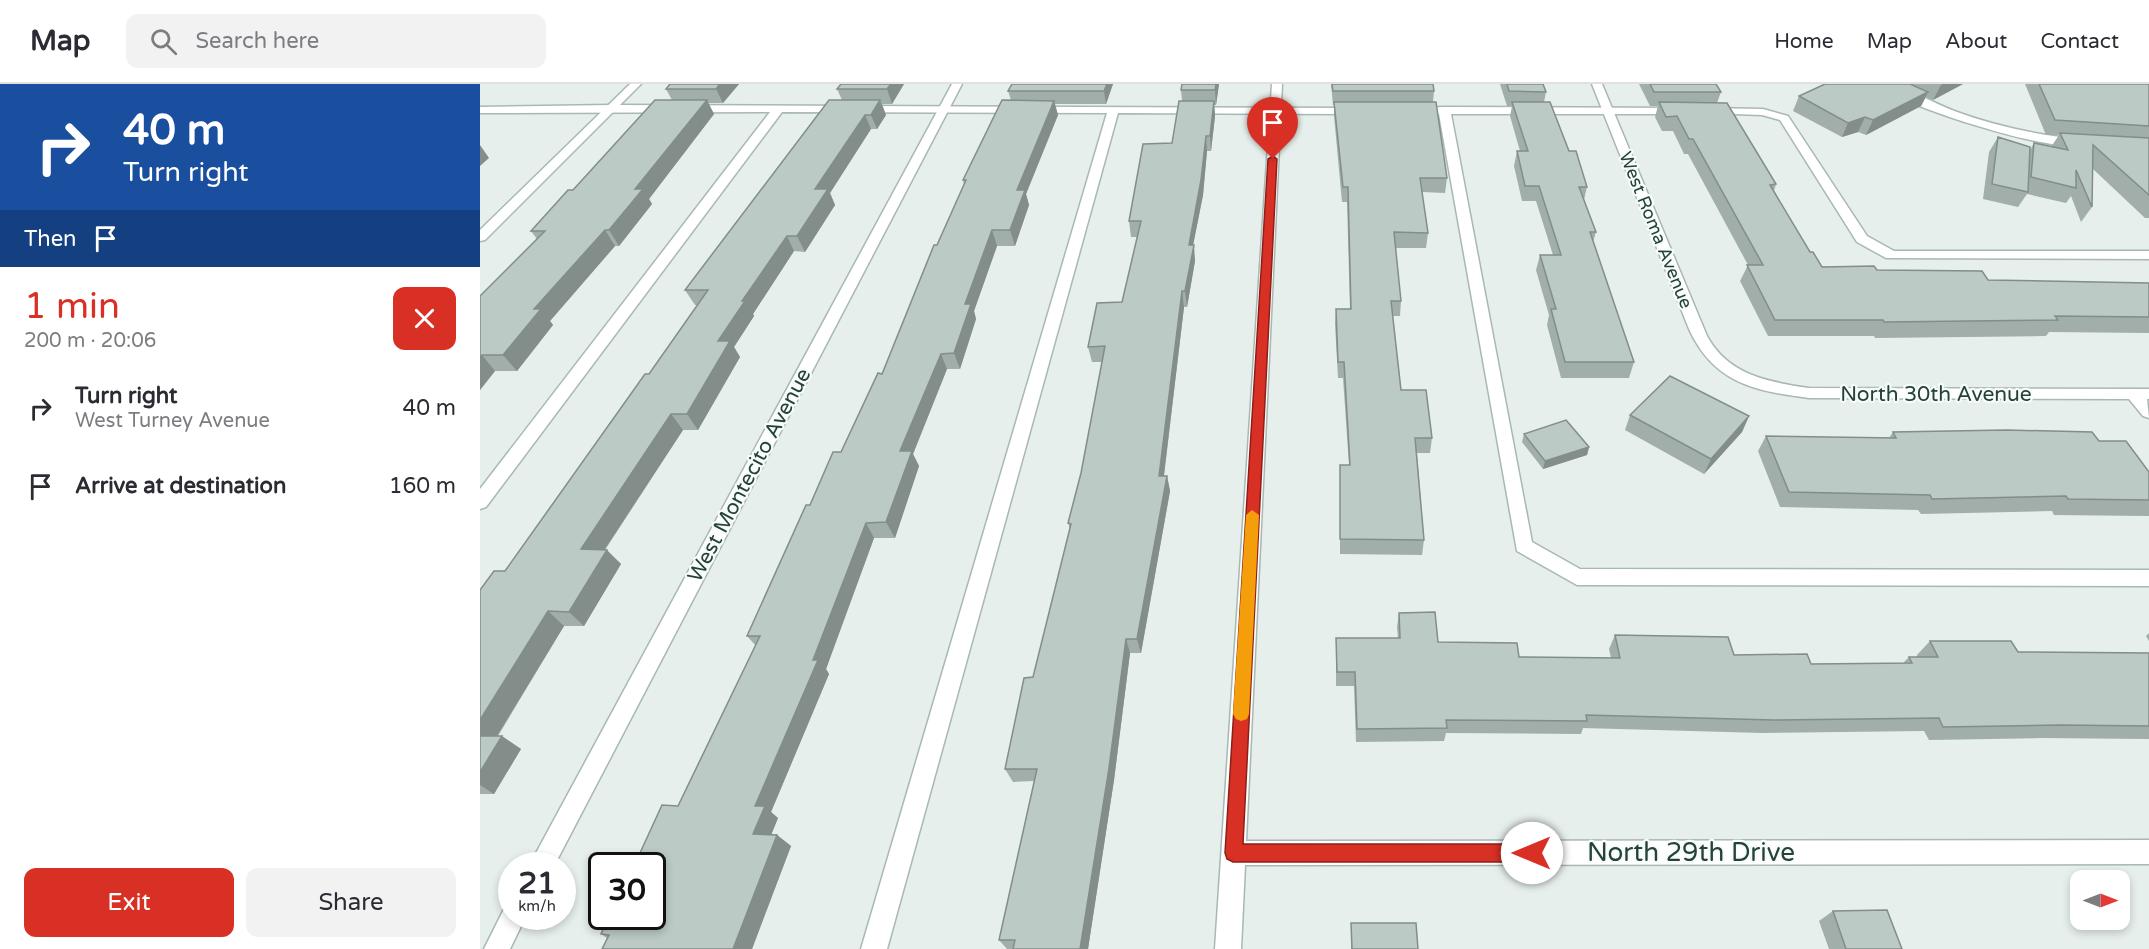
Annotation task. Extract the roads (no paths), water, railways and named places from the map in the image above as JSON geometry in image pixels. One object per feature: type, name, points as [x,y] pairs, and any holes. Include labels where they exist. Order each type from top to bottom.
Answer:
[{"type":"street","points":[[480,237],[636,84]]},
{"type":"street","name":"West Montecito Avenue","points":[[548,852],[957,84]]},
{"type":"street","points":[[1228,949],[1277,84]]},
{"type":"street","name":"West Roma Avenue","points":[[1597,84],[1700,338],[1714,358],[1726,369]]},
{"type":"street","points":[[1880,84],[1974,123],[2046,141],[2092,144]]},
{"type":"street","points":[[480,110],[612,108],[1365,111]]},
{"type":"street","points":[[480,502],[777,109]]},
{"type":"street","points":[[874,949],[1113,111]]},
{"type":"street","points":[[1399,111],[1763,112],[1784,118],[1862,239],[1891,255],[2149,255]]},
{"type":"street","points":[[1444,111],[1524,546],[1577,577],[2149,578]]},
{"type":"street","name":"North 30th Avenue","points":[[1726,369],[1749,380],[1778,389],[1809,393],[2141,394]]},
{"type":"street","points":[[2141,394],[2149,412]]},
{"type":"street","name":"North 29th Drive","points":[[1233,853],[2149,852]]},
{"type":"street","points":[[497,949],[507,930]]}]
